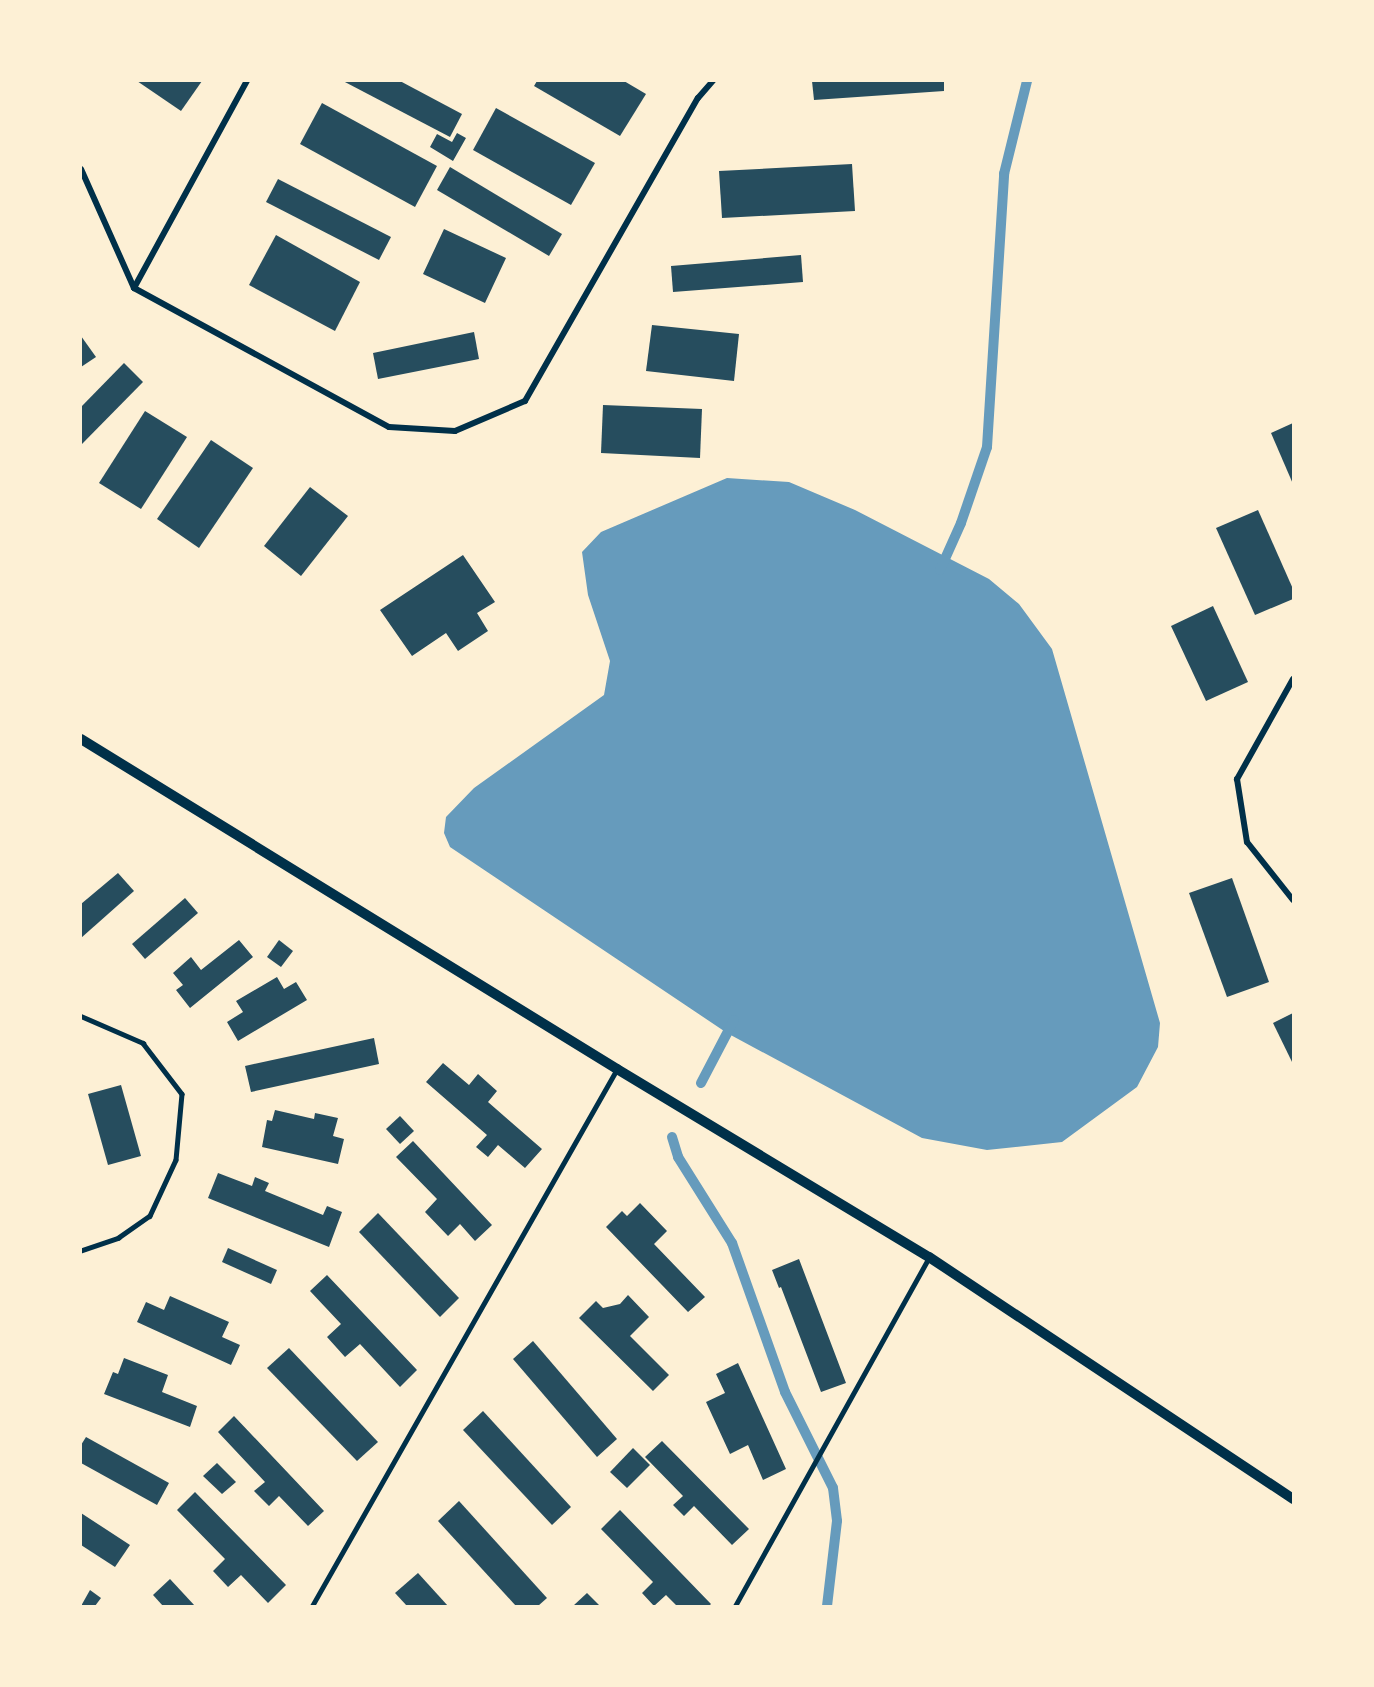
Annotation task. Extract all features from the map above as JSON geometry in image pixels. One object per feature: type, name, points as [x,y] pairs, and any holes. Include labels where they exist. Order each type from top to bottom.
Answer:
[{"type":"street","points":[[134,288],[247,81]]},
{"type":"street","points":[[81,169],[134,288],[389,427],[455,431],[525,401],[698,98],[713,81]]},
{"type":"street","points":[[1293,680],[1237,779],[1247,842],[1293,900]]},
{"type":"street","points":[[81,739],[616,1069],[929,1257],[1293,1499]]},
{"type":"lane","points":[[81,1016],[143,1043],[182,1094],[176,1160],[150,1216],[119,1239],[81,1251]]},
{"type":"lane","points":[[312,1606],[616,1069]]},
{"type":"lane","points":[[735,1606],[929,1257]]},
{"type":"water","points":[[727,478],[789,482],[855,510],[989,579],[1019,604],[1052,649],[1160,1023],[1158,1047],[1137,1087],[1062,1142],[987,1150],[922,1138],[727,1033],[450,847],[444,833],[446,817],[474,788],[604,695],[610,661],[588,595],[582,552],[601,532]]},
{"type":"building","points":[[137,81],[202,81],[181,111]]},
{"type":"building","points":[[343,81],[400,81],[462,114],[450,137]]},
{"type":"building","points":[[537,81],[624,81],[646,94],[620,136],[534,86]]},
{"type":"building","points":[[812,81],[944,81],[944,91],[814,100]]},
{"type":"building","points":[[322,103],[437,166],[415,207],[300,144]]},
{"type":"building","points":[[496,108],[595,163],[571,205],[473,150]]},
{"type":"building","points":[[457,133],[466,138],[453,161],[430,147],[437,134],[452,142]]},
{"type":"building","points":[[852,164],[855,211],[722,218],[719,171]]},
{"type":"building","points":[[450,167],[562,234],[549,256],[437,190]]},
{"type":"building","points":[[278,179],[391,237],[379,260],[266,202]]},
{"type":"building","points":[[444,229],[506,258],[485,303],[423,274]]},
{"type":"building","points":[[276,235],[360,282],[335,331],[249,285]]},
{"type":"building","points":[[801,255],[803,282],[673,292],[671,266]]},
{"type":"building","points":[[652,325],[739,334],[734,381],[646,371]]},
{"type":"building","points":[[474,332],[479,359],[378,379],[373,353]]},
{"type":"building","points":[[81,336],[96,357],[81,367]]},
{"type":"building","points":[[124,363],[143,382],[81,445],[81,407]]},
{"type":"building","points":[[603,405],[702,409],[700,458],[601,453]]},
{"type":"building","points":[[145,411],[187,437],[141,509],[99,483]]},
{"type":"building","points":[[1293,423],[1293,484],[1271,433]]},
{"type":"building","points":[[211,440],[253,468],[199,548],[157,519]]},
{"type":"building","points":[[310,487],[348,516],[301,576],[264,546]]},
{"type":"building","points":[[1258,510],[1293,589],[1293,599],[1255,615],[1216,528]]},
{"type":"building","points":[[463,555],[495,602],[477,613],[488,631],[458,651],[446,633],[412,656],[380,610]]},
{"type":"building","points":[[1213,606],[1248,682],[1206,701],[1171,626]]},
{"type":"building","points":[[118,873],[134,891],[81,938],[81,904]]},
{"type":"building","points":[[1232,878],[1269,982],[1227,997],[1189,893]]},
{"type":"building","points":[[185,898],[198,913],[145,959],[132,944]]},
{"type":"building","points":[[239,940],[253,957],[190,1008],[176,990],[183,985],[173,973],[191,957],[201,970]]},
{"type":"building","points":[[279,940],[293,951],[281,967],[267,957]]},
{"type":"building","points":[[277,977],[284,989],[296,982],[307,1000],[238,1041],[227,1022],[243,1012],[236,1001]]},
{"type":"building","points":[[1293,1013],[1293,1064],[1273,1023]]},
{"type":"building","points":[[374,1038],[379,1064],[251,1092],[245,1066]]},
{"type":"building","points":[[443,1063],[469,1085],[478,1074],[497,1091],[488,1102],[542,1149],[525,1168],[498,1145],[488,1157],[476,1147],[487,1135],[426,1082]]},
{"type":"building","points":[[121,1085],[141,1156],[108,1165],[88,1094]]},
{"type":"building","points":[[275,1110],[314,1119],[315,1113],[338,1118],[333,1136],[344,1139],[338,1164],[262,1147],[267,1120],[272,1121]]},
{"type":"building","points":[[400,1116],[414,1131],[400,1144],[386,1129]]},
{"type":"building","points":[[413,1141],[492,1225],[475,1241],[460,1224],[448,1236],[425,1212],[437,1199],[396,1157]]},
{"type":"building","points":[[218,1173],[252,1186],[255,1177],[269,1183],[265,1191],[323,1215],[327,1206],[342,1212],[329,1247],[208,1198]]},
{"type":"building","points":[[640,1203],[667,1231],[654,1244],[705,1297],[688,1312],[606,1227],[622,1211],[627,1216]]},
{"type":"building","points":[[378,1213],[459,1298],[440,1317],[359,1232]]},
{"type":"building","points":[[228,1248],[277,1270],[271,1284],[222,1262]]},
{"type":"building","points":[[799,1259],[846,1383],[821,1392],[781,1287],[779,1288],[772,1270]]},
{"type":"building","points":[[327,1275],[417,1370],[400,1387],[360,1344],[345,1357],[327,1337],[341,1324],[310,1291]]},
{"type":"building","points":[[628,1295],[649,1317],[630,1336],[669,1375],[653,1391],[579,1318],[596,1301],[603,1308],[620,1304]]},
{"type":"building","points":[[170,1296],[229,1322],[222,1337],[240,1345],[231,1365],[137,1322],[146,1302],[164,1310]]},
{"type":"building","points":[[533,1341],[617,1439],[597,1457],[513,1359]]},
{"type":"building","points":[[289,1348],[378,1442],[357,1461],[267,1368]]},
{"type":"building","points":[[124,1358],[168,1375],[162,1392],[197,1406],[190,1427],[104,1394],[113,1372],[118,1374]]},
{"type":"building","points":[[738,1363],[786,1469],[763,1480],[748,1445],[730,1454],[706,1402],[725,1393],[716,1374]]},
{"type":"building","points":[[483,1411],[571,1507],[552,1525],[463,1430]]},
{"type":"building","points":[[234,1416],[324,1511],[308,1526],[279,1496],[269,1506],[254,1491],[265,1482],[218,1432]]},
{"type":"building","points":[[86,1437],[169,1483],[157,1505],[81,1463],[81,1445]]},
{"type":"building","points":[[662,1441],[749,1529],[732,1545],[694,1506],[684,1516],[673,1505],[683,1496],[645,1457]]},
{"type":"building","points":[[633,1448],[650,1465],[627,1488],[610,1472]]},
{"type":"building","points":[[217,1463],[236,1482],[222,1494],[203,1476]]},
{"type":"building","points":[[195,1492],[286,1585],[268,1603],[241,1575],[228,1587],[213,1571],[225,1559],[177,1510]]},
{"type":"building","points":[[459,1501],[547,1598],[538,1606],[516,1606],[438,1521]]},
{"type":"building","points":[[620,1510],[711,1604],[709,1606],[677,1606],[666,1595],[654,1606],[642,1593],[653,1582],[601,1529]]},
{"type":"building","points":[[81,1513],[130,1545],[115,1567],[81,1545]]},
{"type":"building","points":[[418,1573],[448,1606],[407,1606],[395,1593]]},
{"type":"building","points":[[170,1579],[195,1606],[163,1606],[153,1595]]},
{"type":"building","points":[[90,1590],[101,1598],[95,1606],[81,1606]]},
{"type":"building","points":[[587,1593],[600,1606],[573,1606]]},
{"type":"waterway","points":[[940,570],[961,523],[987,447],[1004,174],[1027,81]]},
{"type":"waterway","points":[[701,1083],[734,1020]]},
{"type":"waterway","points":[[672,1137],[678,1157],[732,1243],[785,1392],[833,1488],[837,1521],[827,1606]]}]
